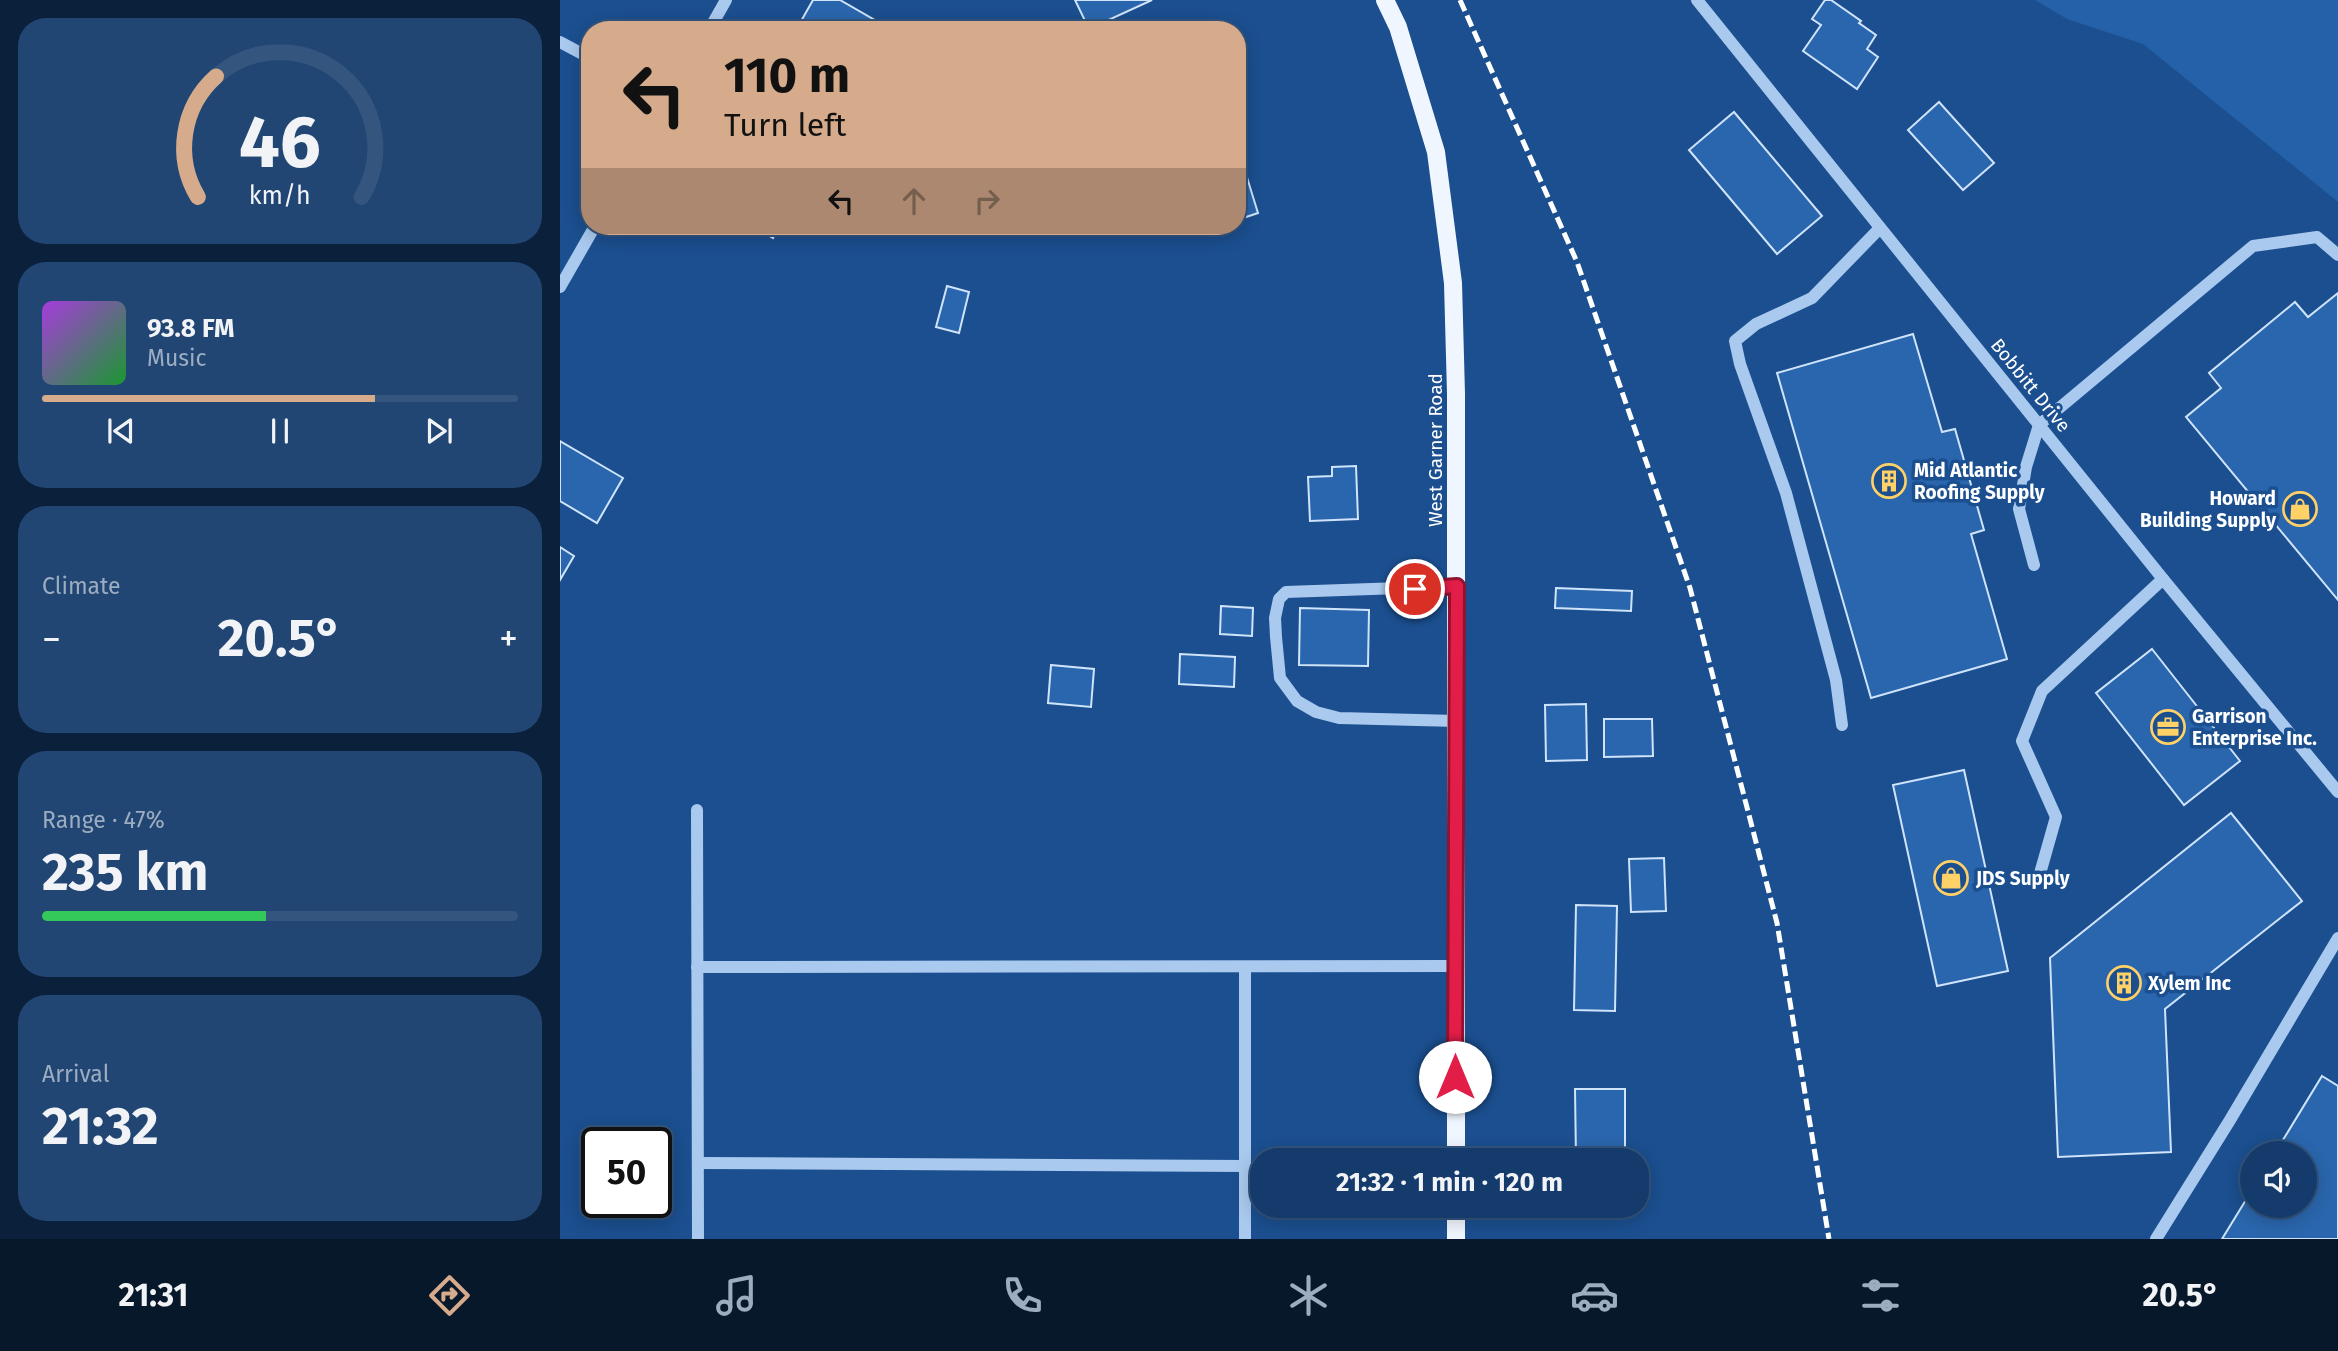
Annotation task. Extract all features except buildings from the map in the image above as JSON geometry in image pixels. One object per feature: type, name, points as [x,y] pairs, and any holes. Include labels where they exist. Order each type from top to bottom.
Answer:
[{"type":"main road","name":"West Garner Road","points":[[1385,0],[1398,27],[1436,152],[1453,283],[1457,586],[1456,1148]]},
{"type":"main road","points":[[1456,1218],[1456,1239]]},
{"type":"street","points":[[714,21],[726,0]]},
{"type":"street","name":"Bobbitt Drive","points":[[1697,0],[2162,579],[2338,792]]},
{"type":"street","points":[[560,41],[581,53]]},
{"type":"street","points":[[1842,726],[1836,680],[1786,494],[1740,364],[1735,341],[1756,324],[1812,298],[1880,228]]},
{"type":"street","points":[[560,286],[590,235]]},
{"type":"street","points":[[2035,565],[2019,509],[2026,467],[2039,425],[2252,246],[2317,237],[2338,255]]},
{"type":"street","points":[[2039,877],[2056,817],[2022,741],[2042,691],[2162,579]]},
{"type":"street","points":[[1457,586],[1286,592],[1279,599],[1275,618],[1280,678],[1297,701],[1316,712],[1339,718],[1457,721]]},
{"type":"street","points":[[697,810],[698,1239]]},
{"type":"street","points":[[2156,1239],[2230,1121],[2338,938]]},
{"type":"street","points":[[697,967],[1455,967]]},
{"type":"street","points":[[1245,967],[1245,1239]]},
{"type":"street","points":[[698,1163],[1245,1166]]},
{"type":"shaded area","points":[[2035,0],[2338,0],[2338,202],[2143,44],[2067,19]]},
{"type":"railway","points":[[1460,0],[1577,262],[1690,588],[1777,923],[1829,1239]]},
{"type":"place","name":"Mid Atlantic Roofing Supply","points":[[1889,481]]},
{"type":"place","name":"Howard Building Supply","points":[[2300,509]]},
{"type":"place","name":"Garrison Enterprise Inc.","points":[[2168,727]]},
{"type":"place","name":"JDS Supply","points":[[1951,878]]},
{"type":"place","name":"Xylem Inc","points":[[2124,983]]},
{"type":"route","points":[[1415,589],[1457,586],[1455,1077]]}]
